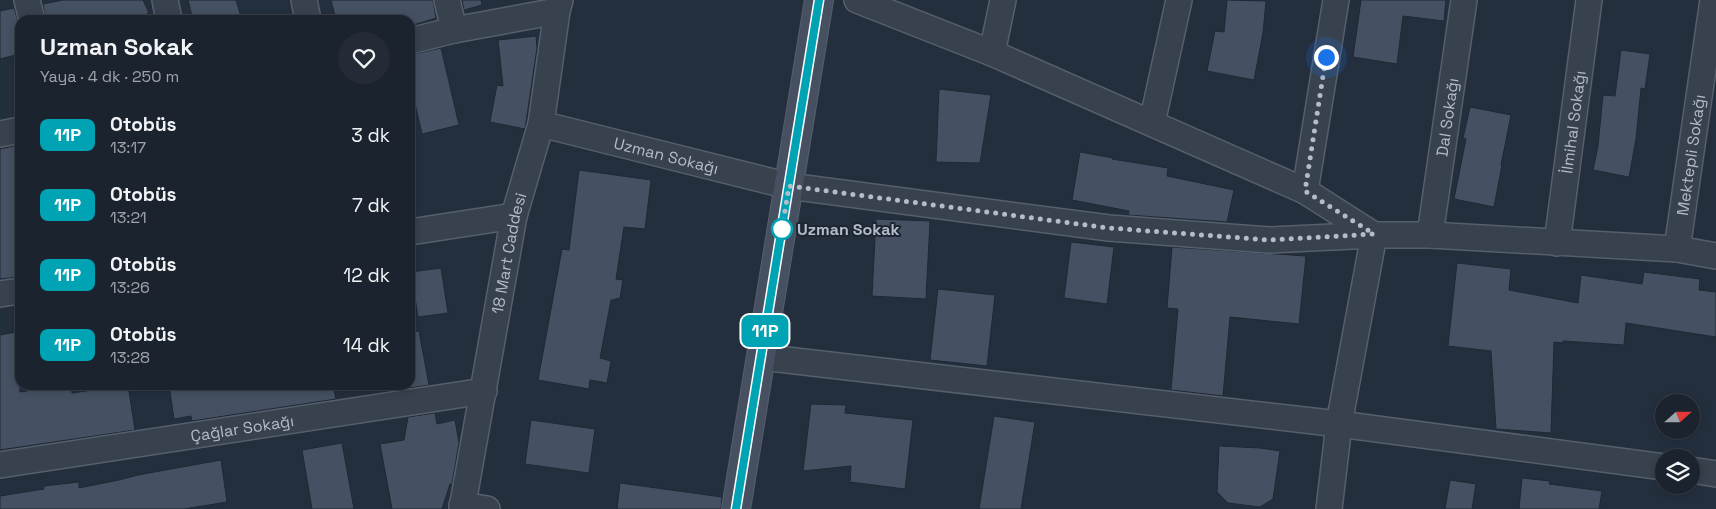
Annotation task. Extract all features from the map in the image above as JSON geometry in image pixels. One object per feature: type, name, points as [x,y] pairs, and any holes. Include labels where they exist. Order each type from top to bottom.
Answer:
[{"type":"main road","points":[[736,509],[819,0]]},
{"type":"street","points":[[28,0],[31,15]]},
{"type":"street","points":[[165,0],[168,15]]},
{"type":"street","points":[[304,0],[307,15]]},
{"type":"street","points":[[447,0],[454,30]]},
{"type":"street","points":[[857,0],[992,53],[1305,191],[1374,234],[1339,424],[1329,509]]},
{"type":"street","points":[[992,53],[1003,0]]},
{"type":"street","points":[[1152,123],[1179,0]]},
{"type":"street","points":[[1305,191],[1336,0]]},
{"type":"street","name":"Dal Sokağı","points":[[1430,235],[1464,0]]},
{"type":"street","name":"İlmihal Sokağı","points":[[1557,243],[1589,0]]},
{"type":"street","name":"Mektepli Sokağı","points":[[1677,250],[1713,0]]},
{"type":"street","points":[[415,40],[558,6]]},
{"type":"street","name":"18 Mart Caddesi","points":[[462,507],[514,216],[542,124],[558,6]]},
{"type":"street","name":"Uzman Sokağı","points":[[542,124],[789,186],[1109,228],[1269,240],[1374,234],[1430,235],[1677,250],[1716,256]]},
{"type":"street","points":[[0,134],[15,131]]},
{"type":"street","points":[[415,231],[514,216]]},
{"type":"street","points":[[0,294],[15,292]]},
{"type":"street","points":[[761,356],[1339,424],[1655,466]]},
{"type":"street","name":"Çağlar Sokağı","points":[[0,465],[484,391]]},
{"type":"street","points":[[1700,471],[1716,474]]},
{"type":"street","points":[[462,507],[487,509]]},
{"type":"building","points":[[63,0],[143,0],[149,13],[144,15],[45,15],[43,4]]},
{"type":"building","points":[[188,0],[236,0],[240,15],[192,15]]},
{"type":"building","points":[[331,0],[433,0],[436,18],[415,24],[415,15],[335,15]]},
{"type":"building","points":[[462,0],[481,0],[482,5],[464,10]]},
{"type":"building","points":[[1227,0],[1266,1],[1263,33],[1254,80],[1207,71],[1215,31],[1224,32]]},
{"type":"building","points":[[1361,0],[1446,0],[1444,21],[1403,16],[1397,64],[1353,57]]},
{"type":"building","points":[[14,8],[16,15],[15,55],[0,59],[0,11]]},
{"type":"building","points":[[536,36],[537,48],[525,129],[490,122],[497,85],[503,86],[498,40]]},
{"type":"building","points":[[441,48],[459,125],[422,134],[415,104],[415,54]]},
{"type":"building","points":[[1621,50],[1650,54],[1645,89],[1641,88],[1636,139],[1629,177],[1593,170],[1598,146],[1603,95],[1615,96]]},
{"type":"building","points":[[939,89],[991,95],[980,163],[936,162]]},
{"type":"building","points":[[1470,107],[1511,115],[1494,207],[1454,199],[1466,139],[1463,138]]},
{"type":"building","points":[[15,146],[15,278],[0,279],[0,149]]},
{"type":"building","points":[[1080,152],[1168,168],[1167,176],[1234,190],[1227,222],[1128,215],[1129,211],[1072,200]]},
{"type":"building","points":[[579,170],[651,180],[645,229],[624,227],[616,279],[623,280],[620,298],[611,300],[600,358],[611,361],[607,383],[590,380],[589,389],[538,380],[562,249],[569,250]]},
{"type":"building","points":[[876,219],[930,221],[926,299],[872,296]]},
{"type":"building","points":[[1071,242],[1114,247],[1107,304],[1064,298]]},
{"type":"building","points":[[1172,247],[1306,256],[1299,324],[1230,317],[1223,396],[1171,390],[1178,309],[1167,308]]},
{"type":"building","points":[[1457,263],[1511,269],[1509,290],[1578,303],[1581,275],[1642,284],[1644,272],[1700,279],[1699,290],[1716,292],[1716,337],[1626,323],[1624,345],[1554,342],[1551,433],[1496,429],[1491,351],[1448,346]]},
{"type":"building","points":[[441,268],[448,313],[418,317],[415,298],[415,271]]},
{"type":"building","points":[[938,289],[995,295],[987,366],[930,360]]},
{"type":"building","points":[[415,331],[419,331],[429,385],[415,387]]},
{"type":"building","points":[[15,332],[15,390],[20,390],[20,392],[32,390],[72,390],[72,393],[93,390],[129,390],[135,430],[0,450],[0,335]]},
{"type":"building","points":[[170,390],[334,390],[336,399],[192,421],[191,416],[174,419]]},
{"type":"building","points":[[811,404],[846,405],[845,413],[913,420],[905,489],[850,482],[851,466],[803,471]]},
{"type":"building","points":[[435,413],[437,424],[455,420],[459,443],[452,484],[450,484],[442,509],[392,509],[380,444],[404,440],[408,417]]},
{"type":"building","points":[[994,416],[1035,422],[1021,509],[979,509]]},
{"type":"building","points":[[531,420],[595,429],[589,473],[525,464]]},
{"type":"building","points":[[342,443],[354,509],[312,509],[302,450]]},
{"type":"building","points":[[1219,446],[1280,451],[1273,499],[1260,507],[1228,503],[1217,492]]},
{"type":"building","points":[[221,460],[227,502],[184,509],[0,509],[0,496],[44,489],[44,486],[79,482],[79,488]]},
{"type":"building","points":[[1522,478],[1550,481],[1549,484],[1602,491],[1599,509],[1519,509]]},
{"type":"building","points":[[1450,480],[1476,484],[1472,509],[1445,509]]},
{"type":"building","points":[[620,483],[722,497],[721,509],[617,509]]},
{"type":"bus line","name":"11P","points":[[736,509],[819,0]]},
{"type":"place","name":"Uzman Sokak","points":[[782,229]]},
{"type":"route","points":[[782,229],[789,186],[1109,228],[1269,240],[1374,234],[1305,191],[1326,57]]}]
